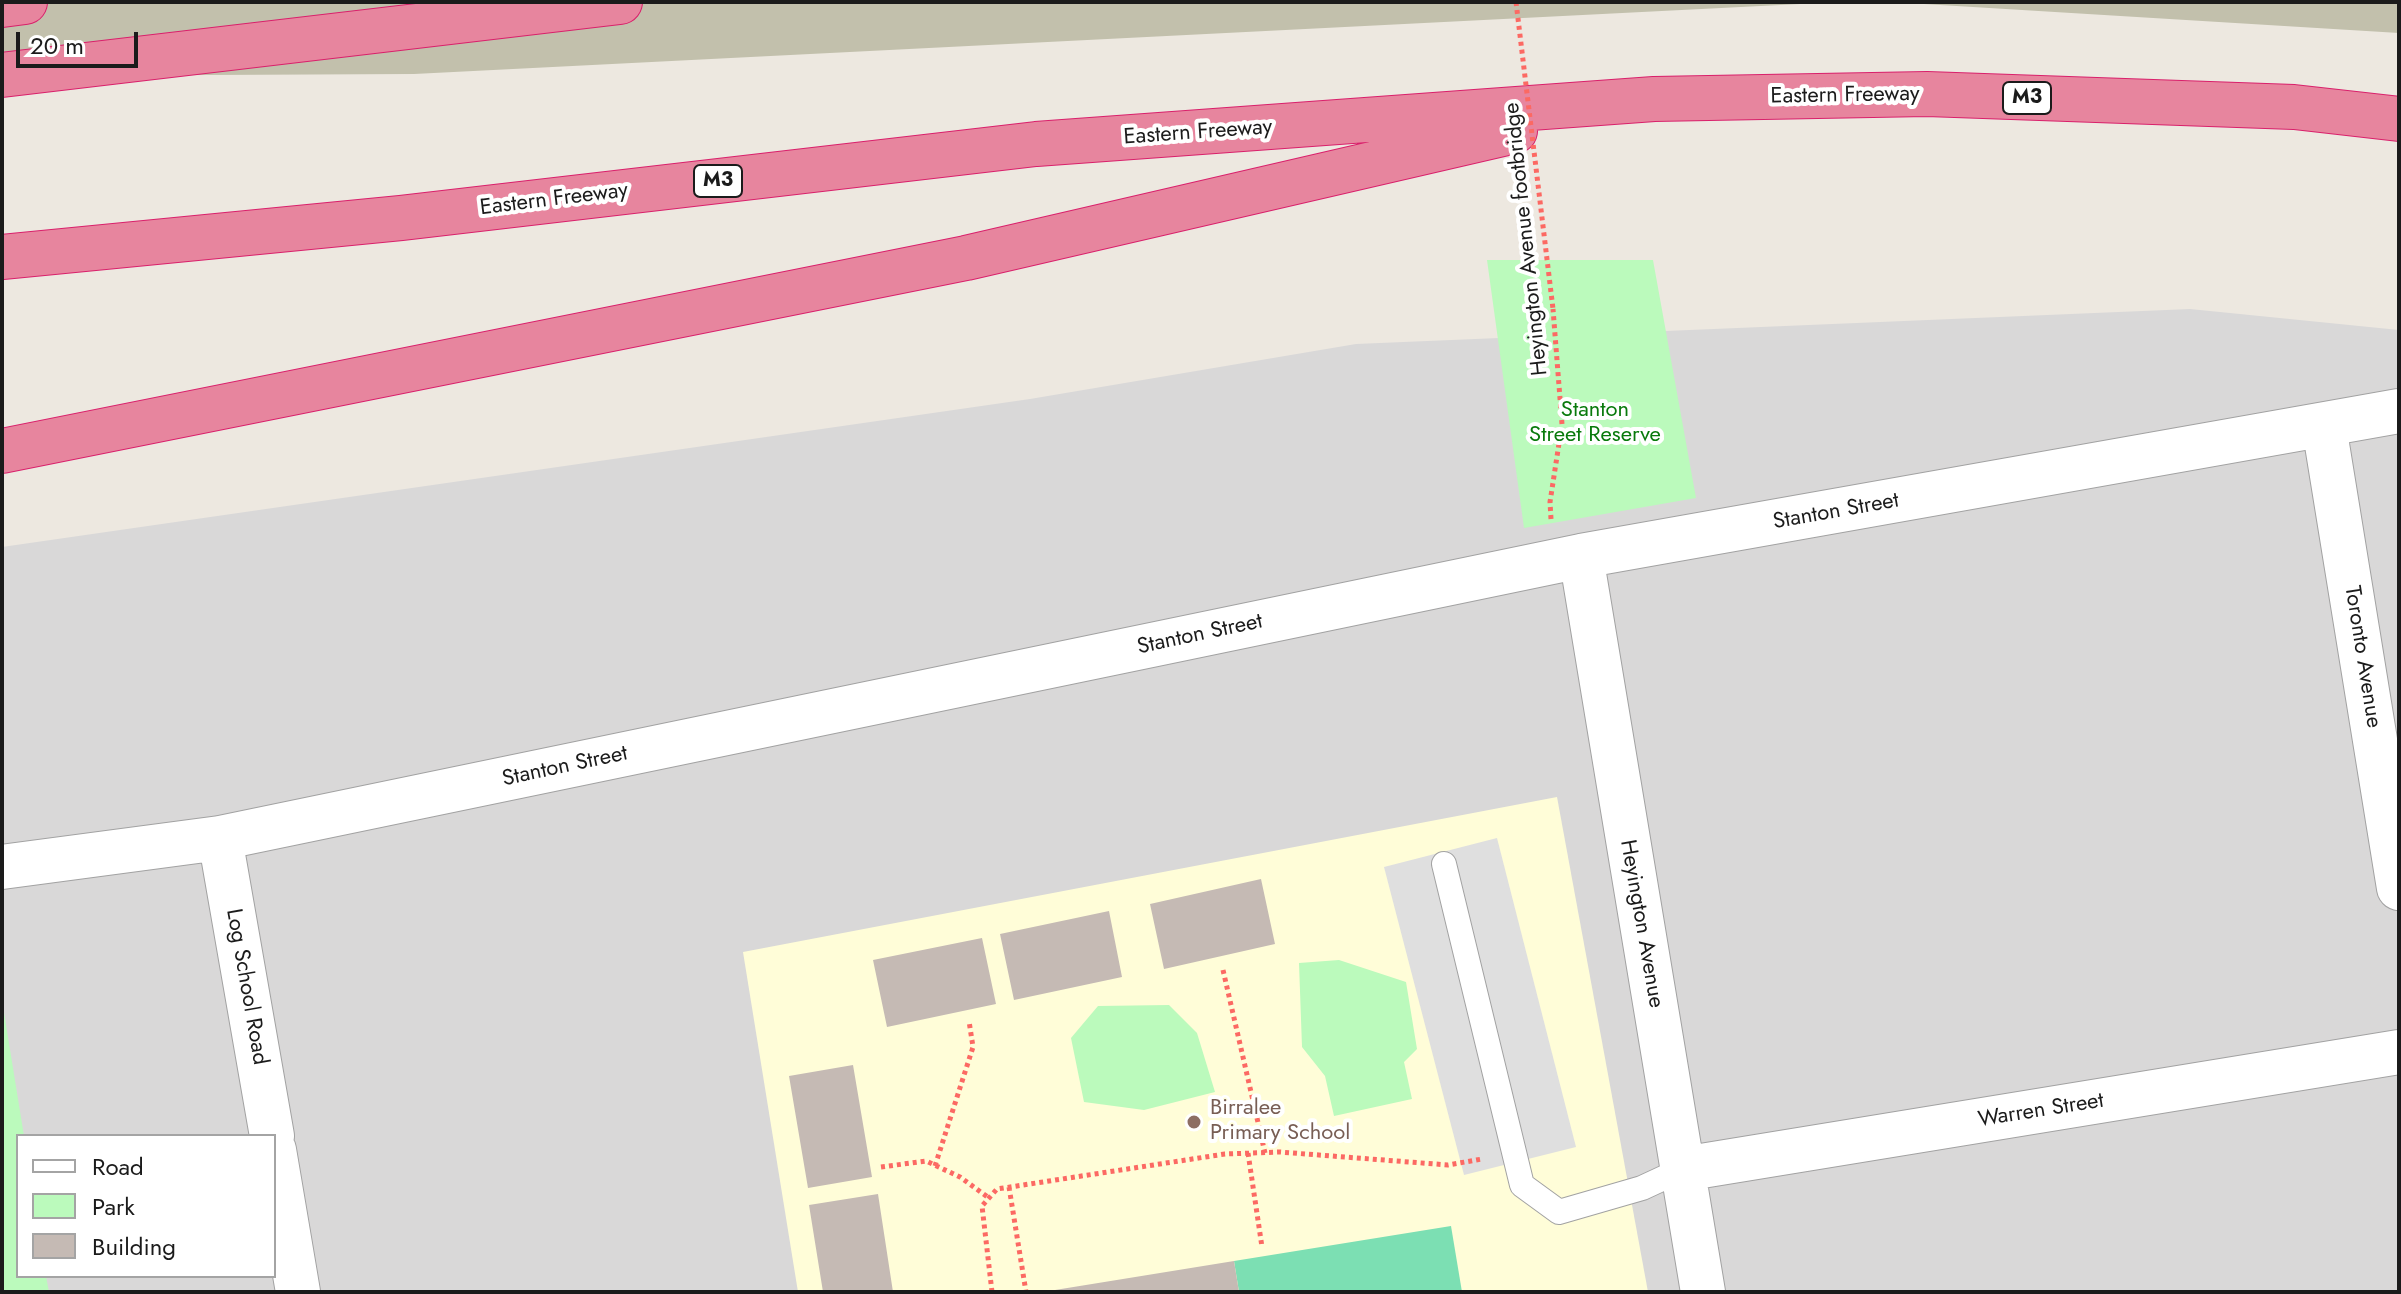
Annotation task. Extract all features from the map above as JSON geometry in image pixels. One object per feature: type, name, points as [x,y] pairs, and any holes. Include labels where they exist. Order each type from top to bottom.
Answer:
[{"type":"highway","points":[[2,5],[25,2]]},
{"type":"highway","points":[[2,75],[620,2]]},
{"type":"highway","name":"Eastern Freeway","points":[[2,257],[401,218],[1036,144],[1654,99],[1943,95],[2294,107],[2399,119]]},
{"type":"highway","points":[[2,451],[966,258],[1654,99]]},
{"type":"street","name":"Stanton Street","points":[[2,867],[220,838],[1581,556],[2399,411]]},
{"type":"street","name":"Toronto Avenue","points":[[2324,426],[2399,888]]},
{"type":"street","name":"Heyington Avenue","points":[[1581,556],[1703,1292]]},
{"type":"street","name":"Log School Road","points":[[220,838],[272,1134]]},
{"type":"street","name":"Warren Street","points":[[1683,1169],[2399,1052]]},
{"type":"street","points":[[276,1162],[298,1292]]},
{"type":"lane","points":[[1444,864],[1522,1185],[1559,1212],[1642,1188],[1683,1169]]},
{"type":"path","name":"Heyington Avenue footbridge","points":[[1516,2],[1553,309],[1562,424],[1550,502],[1551,520]]},
{"type":"path","points":[[1223,970],[1265,1153]]},
{"type":"path","points":[[935,1166],[973,1047],[969,1021]]},
{"type":"path","points":[[1248,1153],[1262,1247]]},
{"type":"path","points":[[992,1292],[982,1206],[997,1189],[1225,1154],[1265,1153],[1448,1165],[1515,1154]]},
{"type":"path","points":[[881,1167],[926,1161],[960,1177],[989,1198]]},
{"type":"path","points":[[1009,1187],[1026,1292]]},
{"type":"shaded area","points":[[2,2],[1840,2],[414,74],[2,76]]},
{"type":"shaded area","points":[[1891,2],[2399,2],[2399,33]]},
{"type":"shaded area","points":[[2190,309],[2399,330],[2399,1292],[2,1292],[2,547],[1030,399],[1356,344]]},
{"type":"shaded area","name":"Birralee Primary School","points":[[1557,797],[1648,1292],[798,1292],[743,952]]},
{"type":"shaded area","points":[[1497,838],[1576,1147],[1464,1175],[1384,867]]},
{"type":"green space","name":"Stanton Street Reserve","points":[[1487,260],[1653,260],[1696,498],[1524,528]]},
{"type":"green space","points":[[1339,960],[1406,982],[1417,1049],[1404,1062],[1412,1099],[1334,1116],[1325,1076],[1302,1047],[1299,963]]},
{"type":"green space","points":[[2,1000],[24,1134],[16,1134],[16,1278],[46,1278],[49,1292],[2,1292]]},
{"type":"green space","points":[[1169,1005],[1197,1033],[1215,1092],[1144,1110],[1084,1102],[1071,1038],[1098,1006]]},
{"type":"green space","points":[[1451,1226],[1462,1292],[1239,1292],[1234,1261]]},
{"type":"building","points":[[1261,879],[1275,944],[1164,969],[1150,904]]},
{"type":"building","points":[[1109,911],[1122,977],[1014,1000],[1000,934]]},
{"type":"building","points":[[982,938],[996,1004],[887,1027],[873,960]]},
{"type":"building","points":[[853,1065],[872,1177],[808,1188],[789,1076]]},
{"type":"building","points":[[878,1194],[893,1292],[823,1292],[809,1205]]},
{"type":"building","points":[[1234,1261],[1239,1292],[1055,1292],[1055,1290]]},
{"type":"place","name":"Birralee Primary School","points":[[1194,1122]]}]
